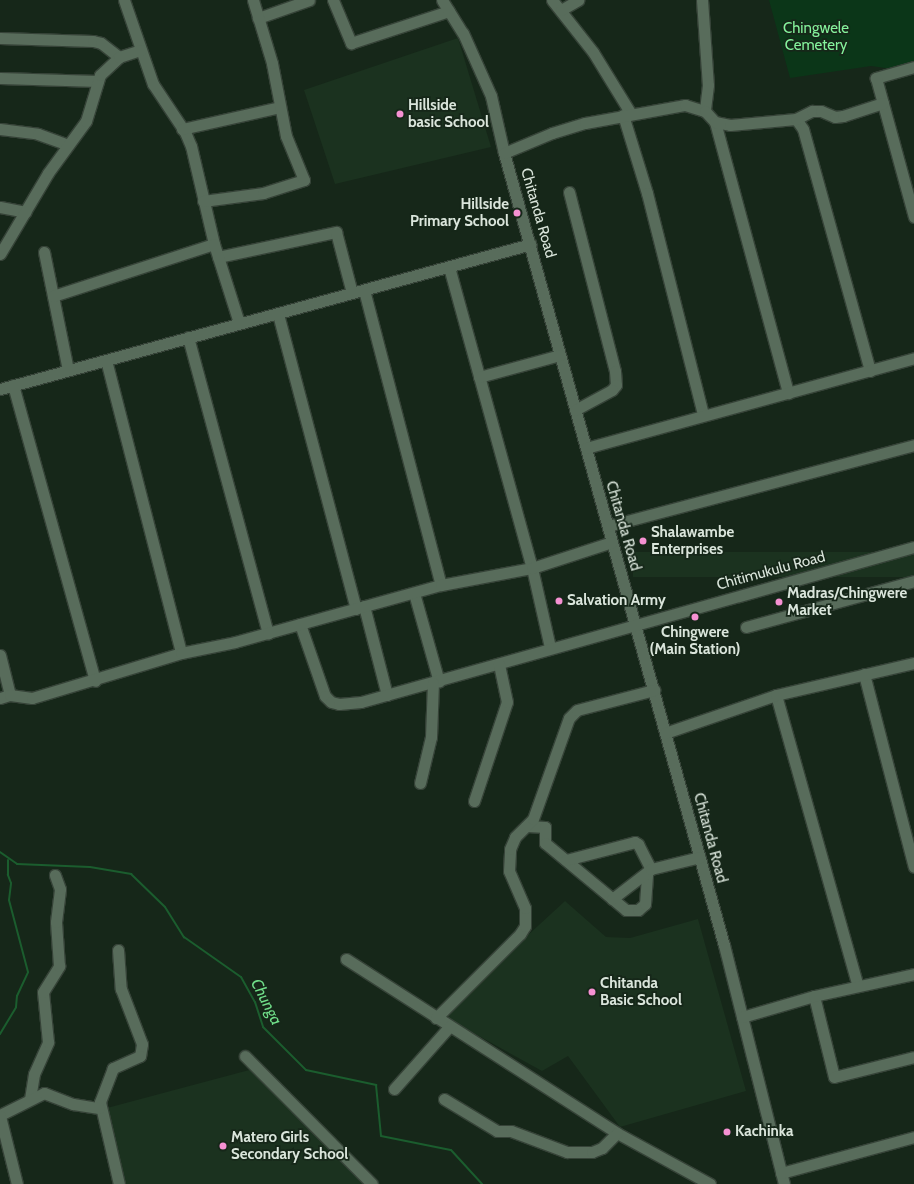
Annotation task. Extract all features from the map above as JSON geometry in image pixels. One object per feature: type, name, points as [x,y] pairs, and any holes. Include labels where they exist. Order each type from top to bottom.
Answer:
[{"type":"street","points":[[124,0],[153,84],[182,129],[191,146],[214,244],[239,323]]},
{"type":"street","points":[[203,201],[243,197],[302,182],[303,174],[286,136],[272,64],[253,0]]},
{"type":"street","points":[[258,18],[309,0]]},
{"type":"street","points":[[333,0],[351,43],[449,11]]},
{"type":"street","name":"Chitanda Road","points":[[442,0],[463,33],[491,96],[504,153],[531,244],[575,410],[700,857],[783,1179]]},
{"type":"street","points":[[552,0],[593,52],[627,114],[703,415]]},
{"type":"street","points":[[561,10],[578,0]]},
{"type":"street","points":[[702,0],[708,85],[705,111]]},
{"type":"street","points":[[0,38],[93,41],[101,43],[119,57]]},
{"type":"street","points":[[0,254],[48,173],[86,121],[98,81],[119,57],[141,50]]},
{"type":"street","points":[[914,67],[876,78],[910,188],[914,217]]},
{"type":"street","points":[[0,78],[98,81]]},
{"type":"street","points":[[715,122],[730,125],[796,119],[812,111],[835,117],[843,116],[883,103]]},
{"type":"street","points":[[504,153],[552,133],[627,114],[685,105],[705,111],[715,122],[788,393]]},
{"type":"street","points":[[182,129],[280,107]]},
{"type":"street","points":[[796,119],[803,129],[870,371]]},
{"type":"street","points":[[0,129],[38,134],[68,145]]},
{"type":"street","points":[[569,192],[615,371],[616,385],[612,390],[575,410]]},
{"type":"street","points":[[0,207],[26,212]]},
{"type":"street","points":[[218,258],[336,232],[352,293]]},
{"type":"street","points":[[53,296],[214,244]]},
{"type":"street","points":[[0,389],[531,244]]},
{"type":"street","points":[[44,252],[68,370]]},
{"type":"street","points":[[449,267],[532,568],[550,648]]},
{"type":"street","points":[[364,290],[441,585]]},
{"type":"street","points":[[278,314],[386,695]]},
{"type":"street","points":[[188,337],[268,633]]},
{"type":"street","points":[[479,377],[560,355]]},
{"type":"street","points":[[586,448],[914,358]]},
{"type":"street","points":[[106,360],[181,653]]},
{"type":"street","points":[[13,385],[94,680]]},
{"type":"street","points":[[608,526],[914,446]]},
{"type":"street","points":[[0,655],[5,697],[32,698],[181,653],[268,633],[441,585],[532,568],[612,542]]},
{"type":"street","name":"Chitimukulu Road","points":[[300,624],[315,671],[325,696],[331,702],[361,702],[499,664],[635,623],[914,547]]},
{"type":"street","points":[[746,627],[914,581]]},
{"type":"street","points":[[414,593],[436,682],[431,737],[420,783]]},
{"type":"street","points":[[665,733],[776,696],[914,662]]},
{"type":"street","points":[[474,801],[506,702],[499,664]]},
{"type":"street","points":[[864,674],[914,867]]},
{"type":"street","points":[[436,1018],[520,934],[525,926],[525,908],[509,871],[508,860],[515,837],[533,819],[557,747],[573,713],[654,690]]},
{"type":"street","points":[[776,696],[858,986]]},
{"type":"street","points":[[527,826],[545,827],[545,843],[612,899],[631,912],[643,907],[649,871],[638,844],[634,842],[566,860]]},
{"type":"street","points":[[612,899],[649,871],[700,857]]},
{"type":"street","points":[[30,1099],[34,1074],[45,1053],[48,1042],[43,992],[58,966],[56,922],[60,890],[56,875]]},
{"type":"street","points":[[118,950],[121,989],[140,1037],[142,1051],[140,1056],[113,1068],[99,1108],[119,1184]]},
{"type":"street","points":[[346,959],[617,1133],[710,1184]]},
{"type":"street","points":[[742,1017],[814,996],[914,974]]},
{"type":"street","points":[[814,996],[834,1077],[914,1057]]},
{"type":"street","points":[[394,1089],[450,1026]]},
{"type":"street","points":[[245,1056],[372,1184]]},
{"type":"street","points":[[16,1184],[0,1118],[30,1099],[44,1093],[73,1104],[99,1108]]},
{"type":"street","points":[[444,1099],[497,1131],[511,1131],[567,1152],[592,1152],[602,1148],[617,1133]]},
{"type":"street","points":[[783,1179],[914,1137]]},
{"type":"shaded area","points":[[458,38],[491,147],[335,184],[304,90]]},
{"type":"shaded area","points":[[633,552],[914,552],[914,577],[633,577]]},
{"type":"shaded area","name":"Chitanda Basic School","points":[[565,901],[606,937],[630,938],[698,919],[746,1091],[620,1127],[568,1056],[542,1071],[441,1015]]},
{"type":"shaded area","name":"Matero Girls Secondary School","points":[[253,1069],[368,1184],[126,1184],[107,1108]]},
{"type":"green space","name":"Chingwele Cemetery","points":[[769,0],[914,0],[914,72],[871,66],[790,78]]},
{"type":"waterway","name":"Chunga","points":[[0,852],[17,864],[90,867],[131,874],[165,907],[184,937],[241,977],[255,1002],[263,1027],[306,1070],[376,1085],[381,1136],[451,1150],[482,1184]]},
{"type":"waterway","points":[[0,1034],[16,1007],[17,996],[28,972],[9,900],[11,883],[8,875],[8,860]]},
{"type":"place","name":"Hillside basic School","points":[[400,114]]},
{"type":"place","name":"Hillside Primary School","points":[[517,213]]},
{"type":"place","name":"Shalawambe Enterprises","points":[[643,541]]},
{"type":"place","name":"Salvation Army","points":[[559,601]]},
{"type":"place","name":"Madras/Chingwere Market","points":[[779,602]]},
{"type":"place","name":"Chingwere (Main Station)","points":[[695,617]]},
{"type":"place","name":"Chitanda Basic School","points":[[592,992]]},
{"type":"place","name":"Kachinka","points":[[727,1132]]},
{"type":"place","name":"Matero Girls Secondary School","points":[[223,1146]]}]
